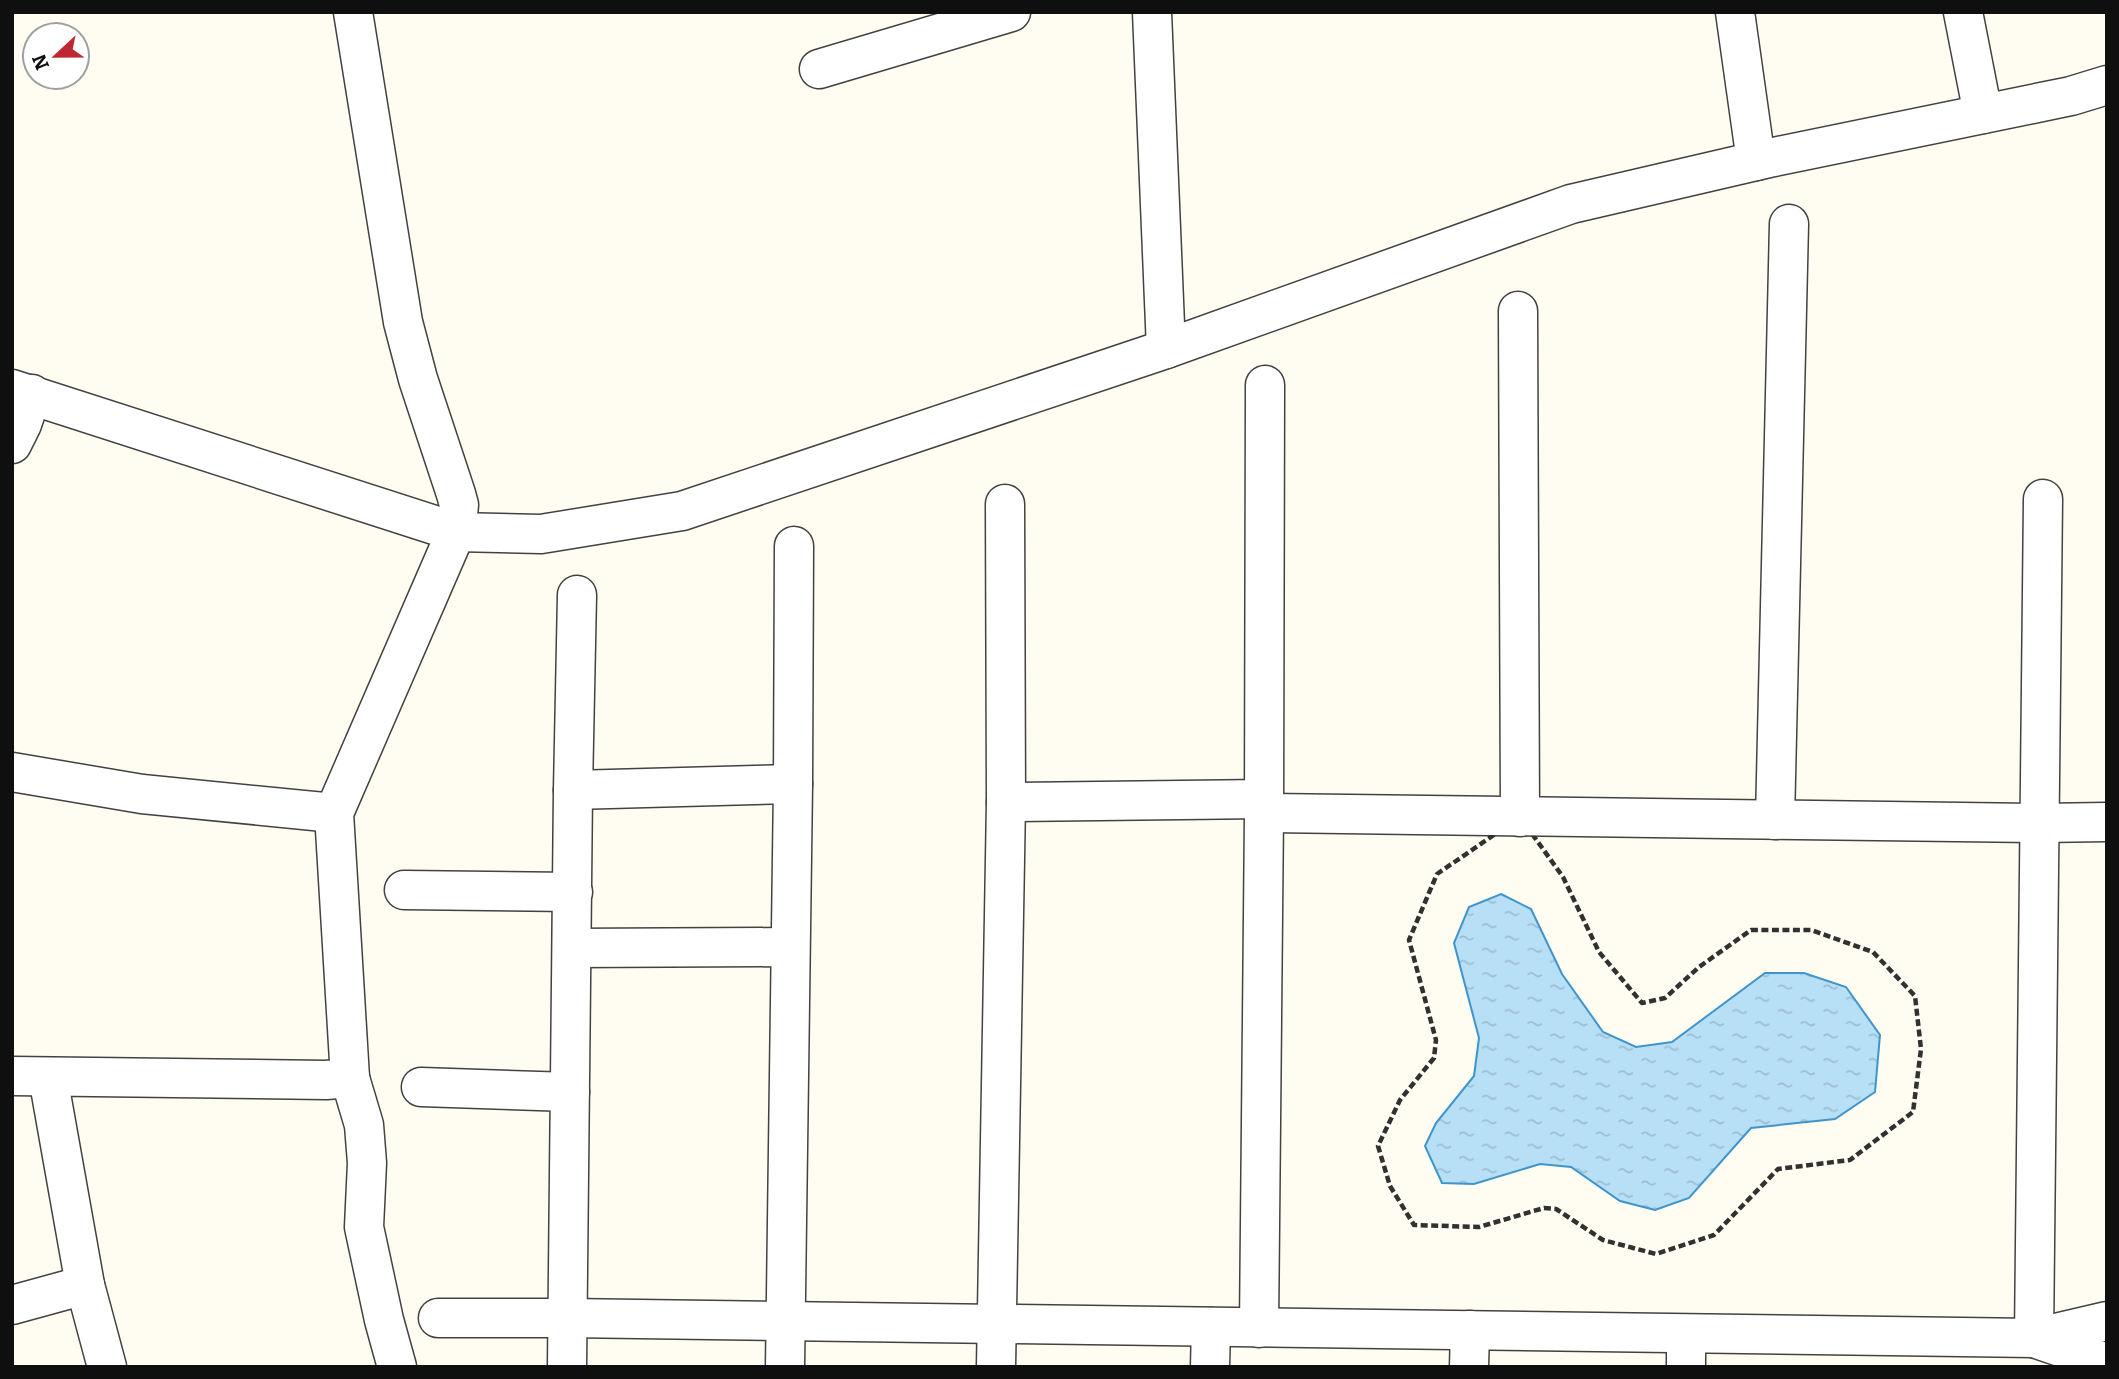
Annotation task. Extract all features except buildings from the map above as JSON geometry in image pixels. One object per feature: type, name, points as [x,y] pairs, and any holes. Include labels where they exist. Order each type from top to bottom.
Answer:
[{"type":"street","points":[[353,12],[403,322],[418,379],[459,505],[456,532],[334,813],[350,1078],[364,1125],[367,1163],[364,1227],[397,1367]]},
{"type":"street","points":[[819,69],[1011,12]]},
{"type":"street","points":[[1152,12],[1166,349]]},
{"type":"street","points":[[1735,12],[1756,161]]},
{"type":"street","points":[[1963,12],[1983,114]]},
{"type":"street","points":[[12,444],[22,424],[22,391],[456,532],[541,534],[682,511],[1166,349],[1571,204],[1756,161],[2071,96],[2107,85]]},
{"type":"street","points":[[1774,820],[1789,224]]},
{"type":"street","points":[[1518,311],[1520,817]]},
{"type":"street","points":[[1259,1328],[1265,385]]},
{"type":"street","points":[[2034,1338],[2043,499]]},
{"type":"street","points":[[996,1367],[1006,802],[1005,504]]},
{"type":"street","points":[[785,1367],[794,546]]},
{"type":"street","points":[[567,1367],[573,790],[578,595]]},
{"type":"street","points":[[12,772],[142,794],[334,813]]},
{"type":"street","points":[[573,790],[793,784]]},
{"type":"street","points":[[1006,802],[1264,806],[1520,817],[2107,822]]},
{"type":"street","points":[[404,890],[573,892]]},
{"type":"street","points":[[572,948],[790,947]]},
{"type":"street","points":[[107,1367],[30,1076],[326,1080],[350,1078]]},
{"type":"street","points":[[421,1087],[570,1092]]},
{"type":"street","points":[[12,1305],[85,1285]]},
{"type":"street","points":[[438,1318],[1259,1328],[1470,1349],[1923,1352],[2034,1338],[2107,1321]]},
{"type":"street","points":[[1210,1367],[1211,1327]]},
{"type":"street","points":[[2034,1338],[2107,1363]]},
{"type":"path","points":[[1520,817],[1563,877],[1599,952],[1642,1003],[1665,998],[1699,967],[1751,930],[1811,930],[1873,952],[1915,996],[1921,1049],[1913,1112],[1850,1160],[1778,1170],[1714,1236],[1656,1254],[1603,1240],[1556,1209],[1544,1208],[1479,1227],[1415,1225],[1390,1186],[1378,1146],[1400,1100],[1434,1058],[1436,1040],[1409,940],[1437,874],[1520,817]]},
{"type":"water","points":[[1501,894],[1531,909],[1562,974],[1603,1032],[1636,1047],[1672,1042],[1765,973],[1804,973],[1846,987],[1880,1035],[1875,1092],[1835,1119],[1751,1128],[1689,1198],[1655,1210],[1620,1201],[1571,1167],[1540,1164],[1474,1184],[1442,1183],[1425,1146],[1436,1123],[1474,1076],[1479,1038],[1454,943],[1469,907]]}]
